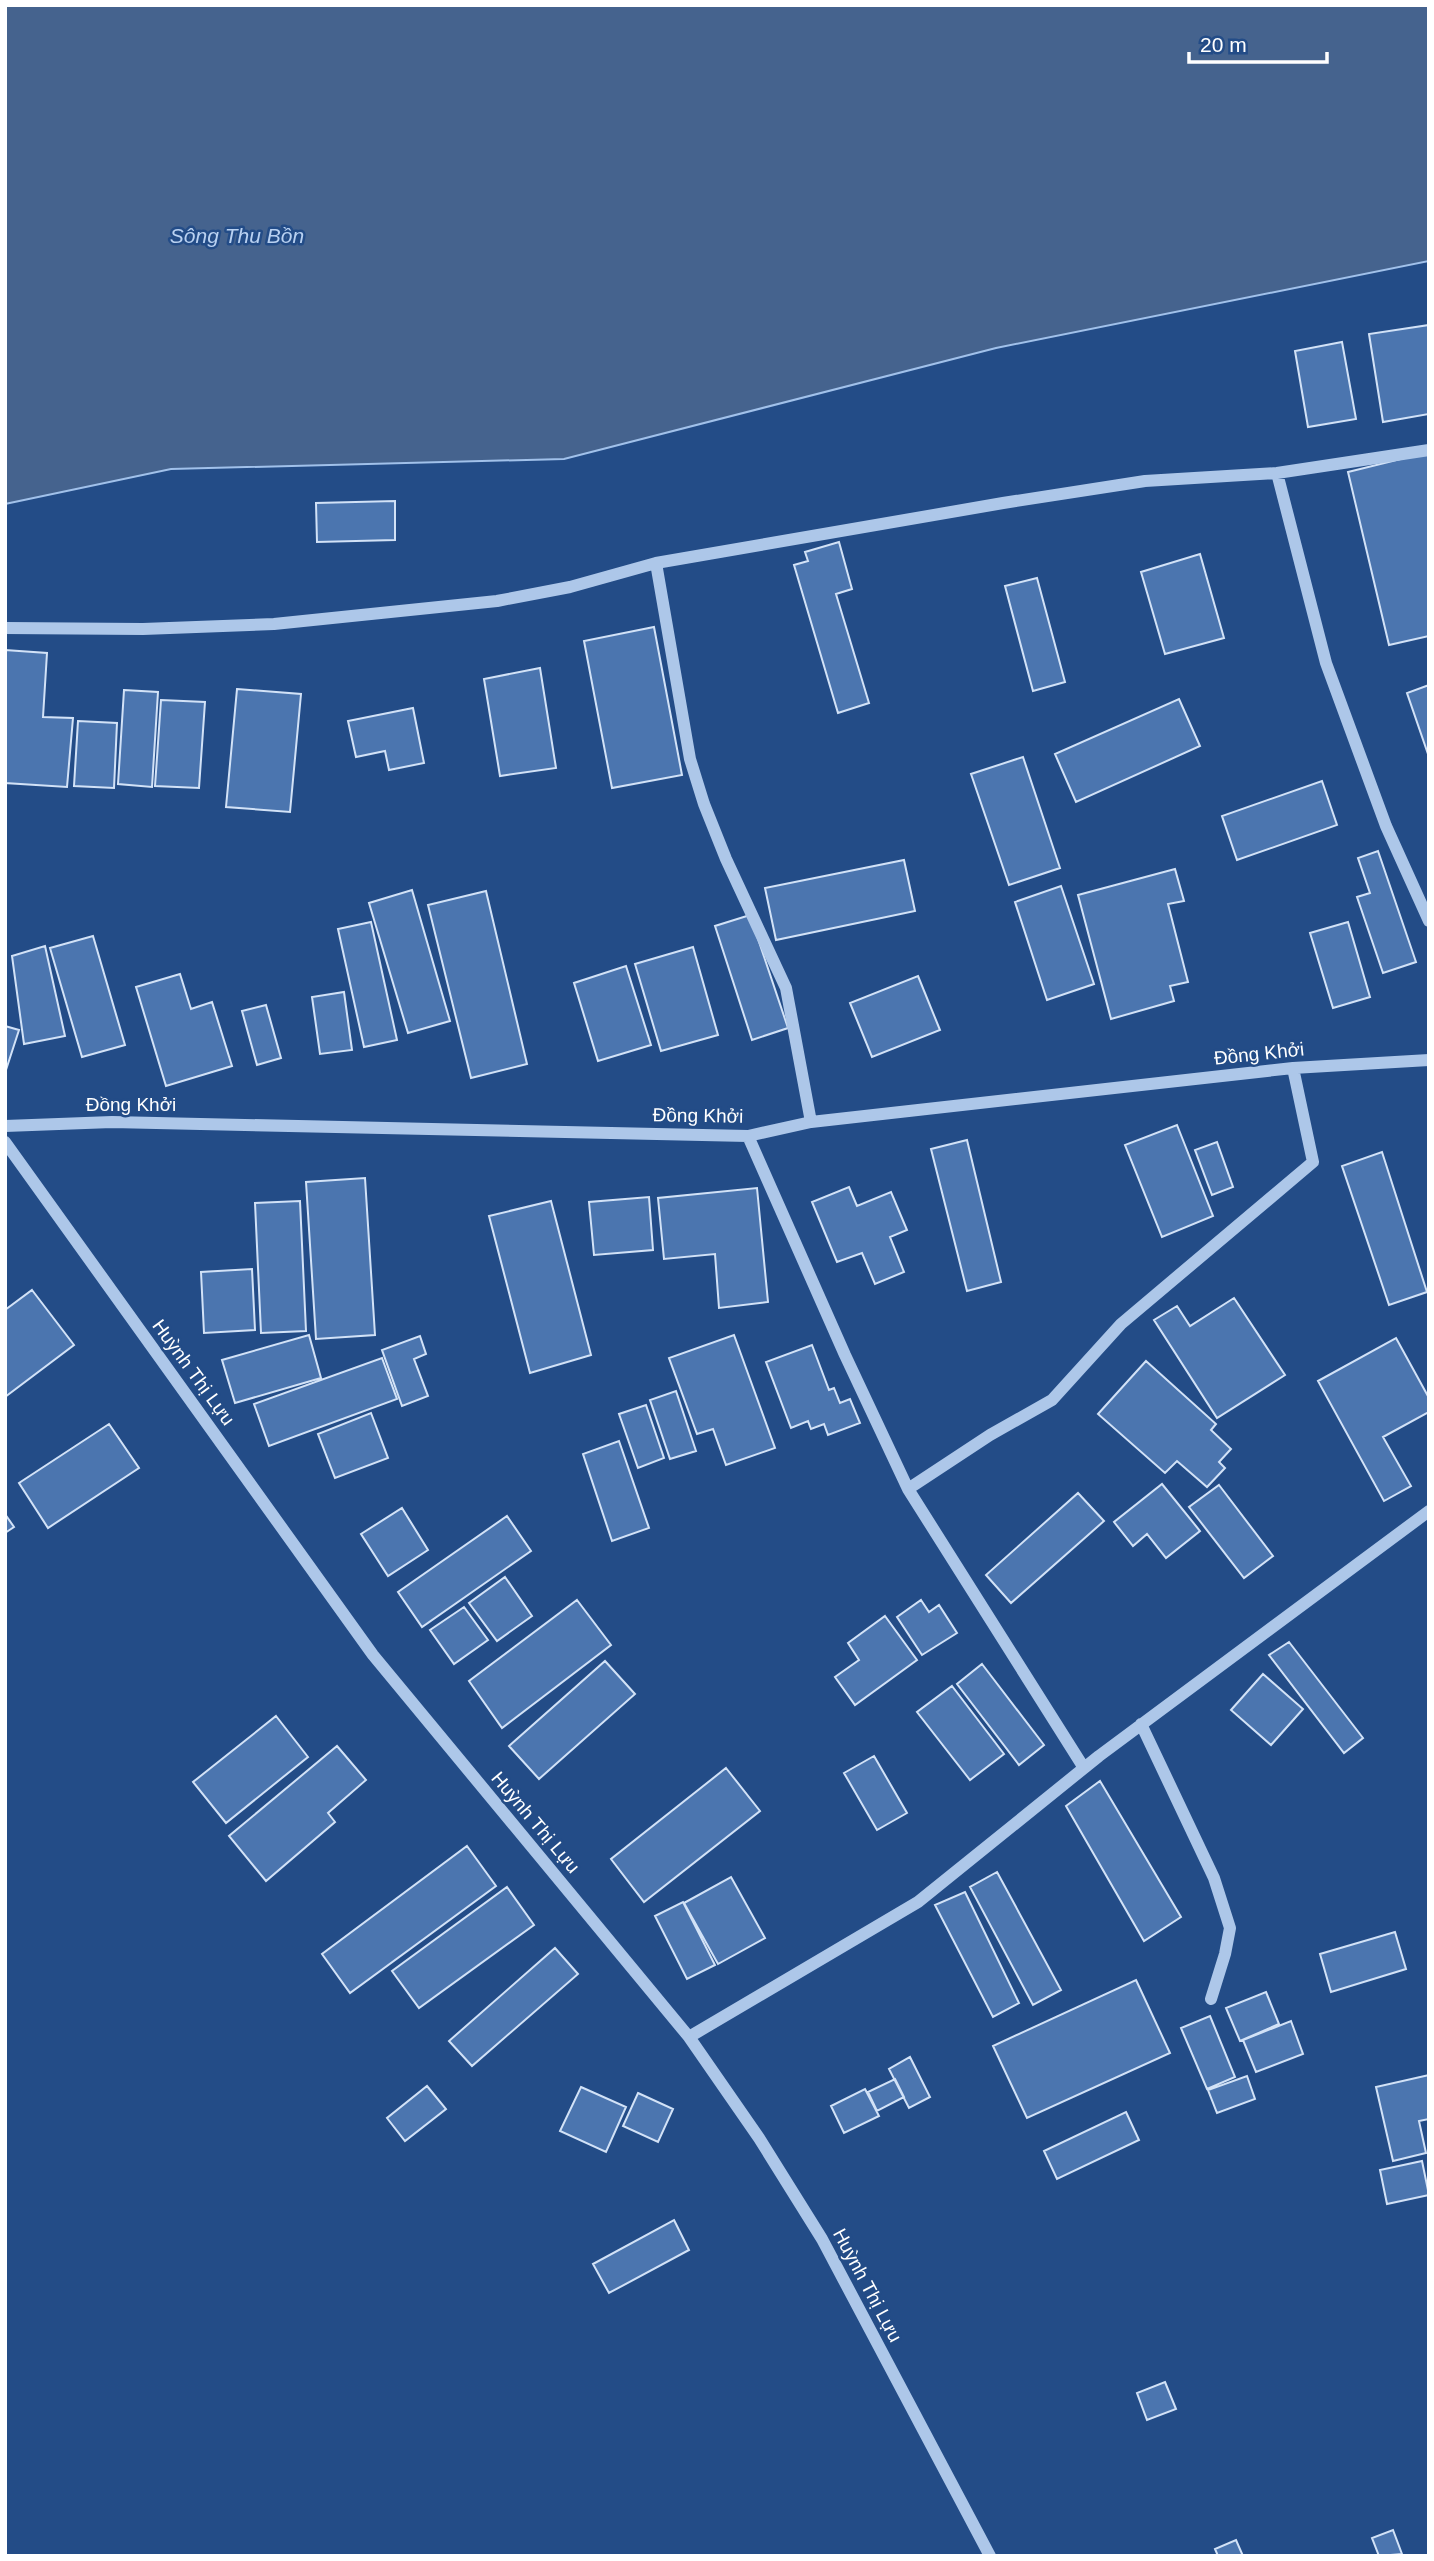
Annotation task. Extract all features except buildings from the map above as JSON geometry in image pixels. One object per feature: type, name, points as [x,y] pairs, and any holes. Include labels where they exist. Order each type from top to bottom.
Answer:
[{"type":"street","points":[[5,628],[143,629],[300,622],[497,601],[570,587],[656,563],[1145,481],[1277,473],[1429,450]]},
{"type":"street","points":[[1277,473],[1326,663],[1386,826],[1429,921]]},
{"type":"street","points":[[656,563],[690,759],[726,859],[786,988],[811,1122]]},
{"type":"street","name":"Đồng Khởi","points":[[5,1126],[126,1122],[748,1136],[811,1122],[1293,1068],[1429,1060]]},
{"type":"street","points":[[908,1489],[990,1435],[1052,1399],[1121,1324],[1313,1162],[1293,1068]]},
{"type":"street","points":[[748,1136],[908,1489],[1084,1768]]},
{"type":"street","name":"Huỳnh Thị Lựu","points":[[5,1142],[373,1655],[688,2038],[759,2138],[822,2239],[990,2556]]},
{"type":"street","points":[[688,2038],[918,1902],[1141,1724],[1429,1511]]},
{"type":"street","points":[[1141,1724],[1162,1774],[1214,1878],[1230,1928],[1211,1999]]},
{"type":"water","name":"Sông Thu Bồn","points":[[5,5],[1429,5],[1429,261],[996,348],[564,459],[171,469],[5,504]]}]
